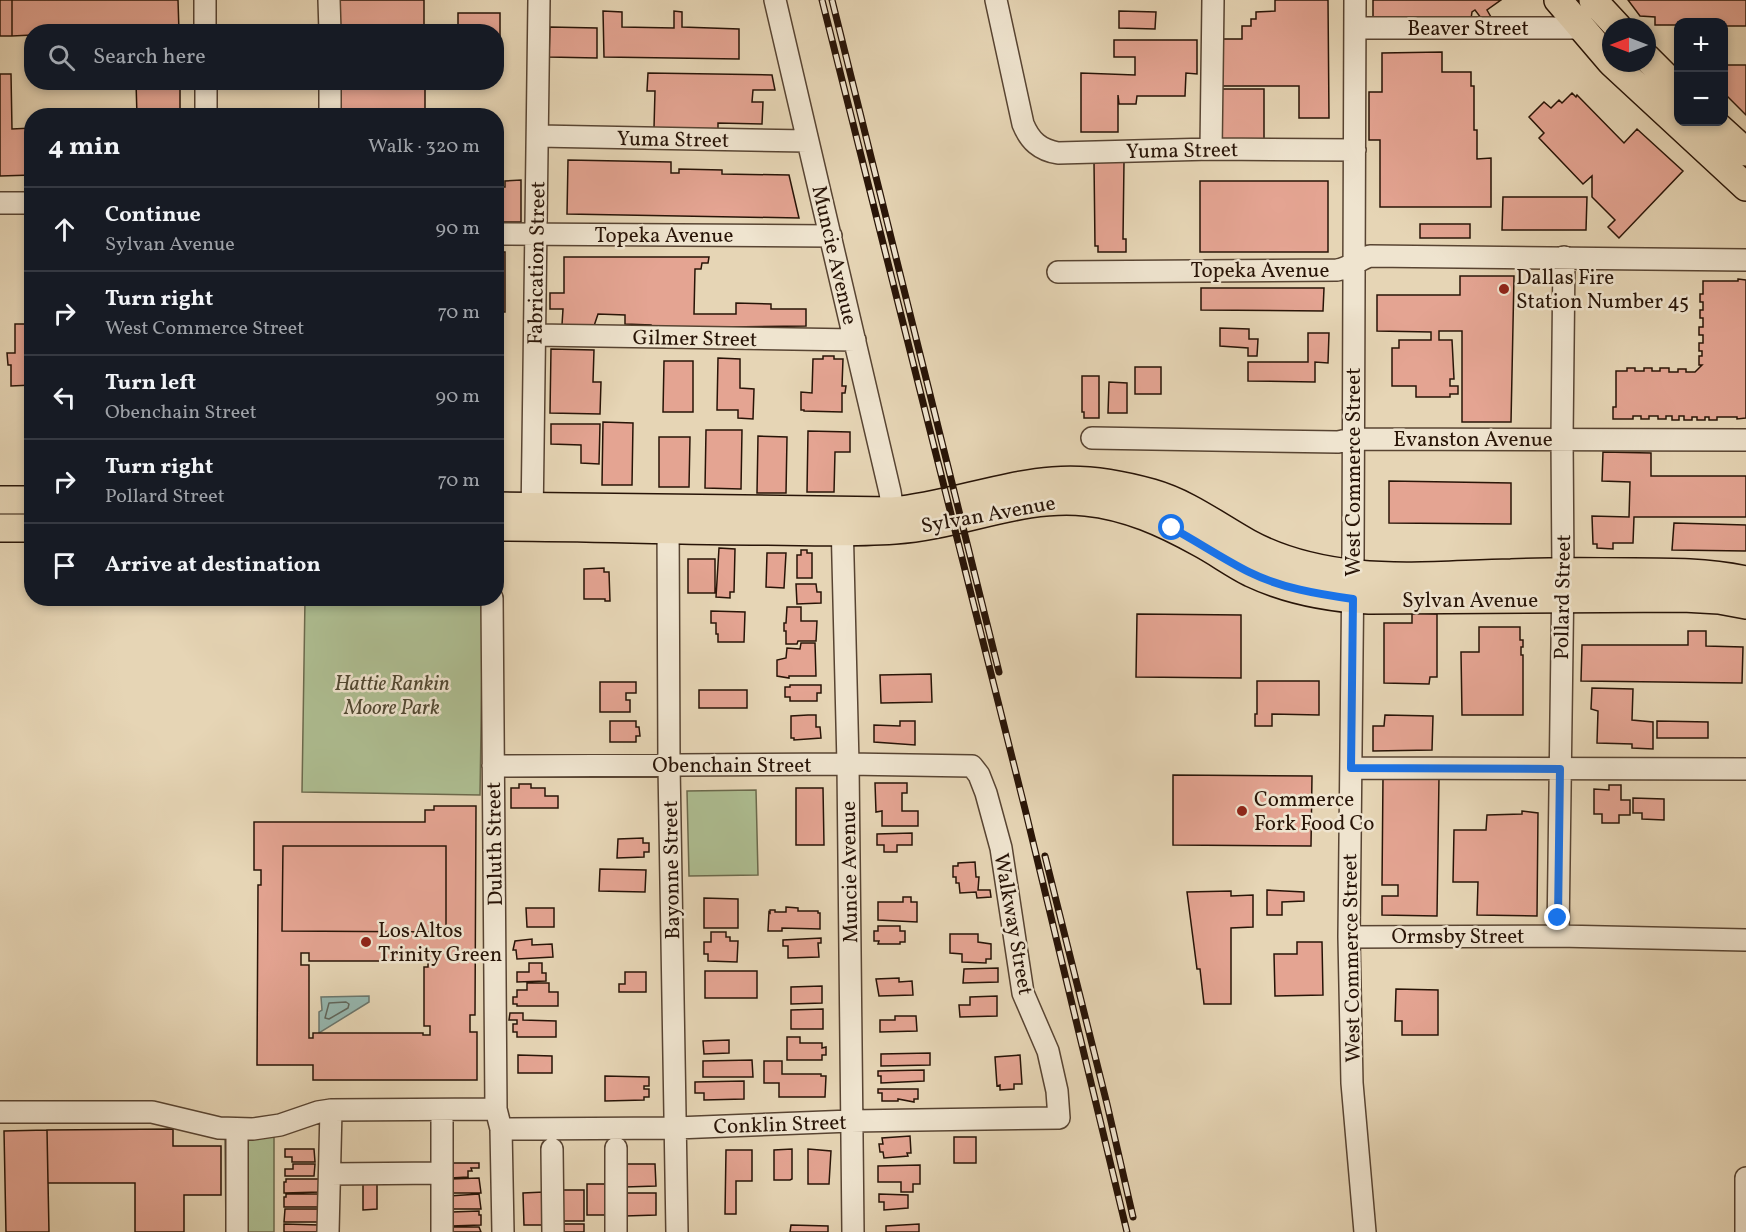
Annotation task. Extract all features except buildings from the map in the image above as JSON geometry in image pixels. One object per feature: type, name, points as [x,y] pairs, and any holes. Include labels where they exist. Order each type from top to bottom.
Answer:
[{"type":"main road","points":[[1558,0],[1602,52]]},
{"type":"main road","points":[[1574,0],[1602,31]]},
{"type":"main road","points":[[1593,0],[1610,18]]},
{"type":"main road","points":[[1656,67],[1674,85]]},
{"type":"main road","points":[[1620,72],[1746,187]]},
{"type":"main road","points":[[1717,126],[1746,152]]},
{"type":"main road","name":"Sylvan Avenue","points":[[842,522],[1039,482],[1065,480],[1096,482],[1126,486],[1173,501],[1192,509],[1249,543],[1353,586],[1563,600],[1683,598],[1719,600],[1746,605]]},
{"type":"main road","points":[[0,500],[24,500]]},
{"type":"main road","name":"Sylvan Avenue","points":[[504,508],[532,517],[842,522],[896,530],[921,527],[1002,508],[1066,500],[1113,506],[1141,514],[1172,528],[1250,573],[1310,592],[1422,576],[1563,572],[1692,573],[1746,580]]},
{"type":"main road","name":"Sylvan Avenue","points":[[504,525],[532,517]]},
{"type":"main road","points":[[0,528],[24,528]]},
{"type":"street","points":[[205,0],[205,24]]},
{"type":"street","points":[[330,0],[330,24]]},
{"type":"street","name":"Fabrication Street","points":[[532,517],[539,0]]},
{"type":"street","name":"Muncie Avenue","points":[[774,0],[831,236],[893,511]]},
{"type":"street","name":"Yuma Street","points":[[996,0],[1023,124],[1028,136],[1047,151],[1058,153],[1211,149],[1355,150]]},
{"type":"street","points":[[1211,149],[1213,0]]},
{"type":"street","name":"West Commerce Street","points":[[1355,0],[1349,936],[1352,1083],[1365,1232]]},
{"type":"street","name":"Beaver Street","points":[[1355,28],[1581,28]]},
{"type":"street","points":[[206,90],[206,108]]},
{"type":"street","points":[[330,90],[330,108]]},
{"type":"street","name":"Yuma Street","points":[[538,136],[807,141]]},
{"type":"street","points":[[0,203],[24,202]]},
{"type":"street","name":"Topeka Avenue","points":[[504,234],[831,236]]},
{"type":"street","name":"Topeka Avenue","points":[[1058,272],[1337,270],[1354,265],[1370,256],[1746,260]]},
{"type":"street","name":"Pollard Street","points":[[1558,936],[1563,600],[1564,257]]},
{"type":"street","name":"Gilmer Street","points":[[535,335],[855,340]]},
{"type":"street","name":"Evanston Avenue","points":[[1092,438],[1338,442],[1352,439],[1746,440]]},
{"type":"street","name":"Bayonne Street","points":[[668,519],[669,765],[677,1232]]},
{"type":"street","name":"Muncie Avenue","points":[[842,522],[848,764],[853,1232]]},
{"type":"street","name":"Duluth Street","points":[[492,606],[502,1232]]},
{"type":"street","name":"Obenchain Street","points":[[493,766],[848,764],[972,766]]},
{"type":"street","name":"Walkway Street","points":[[972,766],[979,775],[986,793],[1001,848],[1023,993],[1048,1051],[1057,1090],[1059,1118]]},
{"type":"street","points":[[1351,768],[1746,769]]},
{"type":"street","name":"Ormsby Street","points":[[1349,936],[1558,936],[1746,940]]},
{"type":"street","points":[[328,1232],[331,1110]]},
{"type":"street","name":"Conklin Street","points":[[0,1112],[152,1112],[219,1128],[280,1125],[331,1110],[442,1110],[499,1119],[676,1128],[851,1121],[1059,1118]]},
{"type":"street","points":[[442,1110],[442,1232]]},
{"type":"street","points":[[237,1128],[237,1232]]},
{"type":"street","points":[[616,1148],[616,1232]]},
{"type":"street","points":[[552,1149],[553,1232]]},
{"type":"street","points":[[330,1174],[442,1173]]},
{"type":"street","points":[[1746,1178],[1746,1232]]},
{"type":"green space","name":"Hattie Rankin Moore Park","points":[[305,606],[483,606],[480,795],[302,792]]},
{"type":"green space","points":[[756,790],[758,875],[689,876],[687,791]]},
{"type":"green space","points":[[274,1133],[274,1232],[226,1232],[225,1137]]},
{"type":"water","points":[[369,996],[369,1002],[319,1033],[321,997]]},
{"type":"railway","points":[[822,0],[1026,813],[1127,1232]]},
{"type":"railway","points":[[832,0],[999,672]]},
{"type":"railway","points":[[1045,856],[1133,1217]]},
{"type":"place","name":"Dallas Fire Station Number 45","points":[[1504,289]]},
{"type":"place","name":"Commerce Fork Food Co","points":[[1242,811]]},
{"type":"place","name":"Los Altos Trinity Green","points":[[366,942]]},
{"type":"route","points":[[1172,528],[1202,543],[1250,573],[1265,579],[1310,592],[1353,599],[1351,768],[1560,769],[1558,918]]}]
